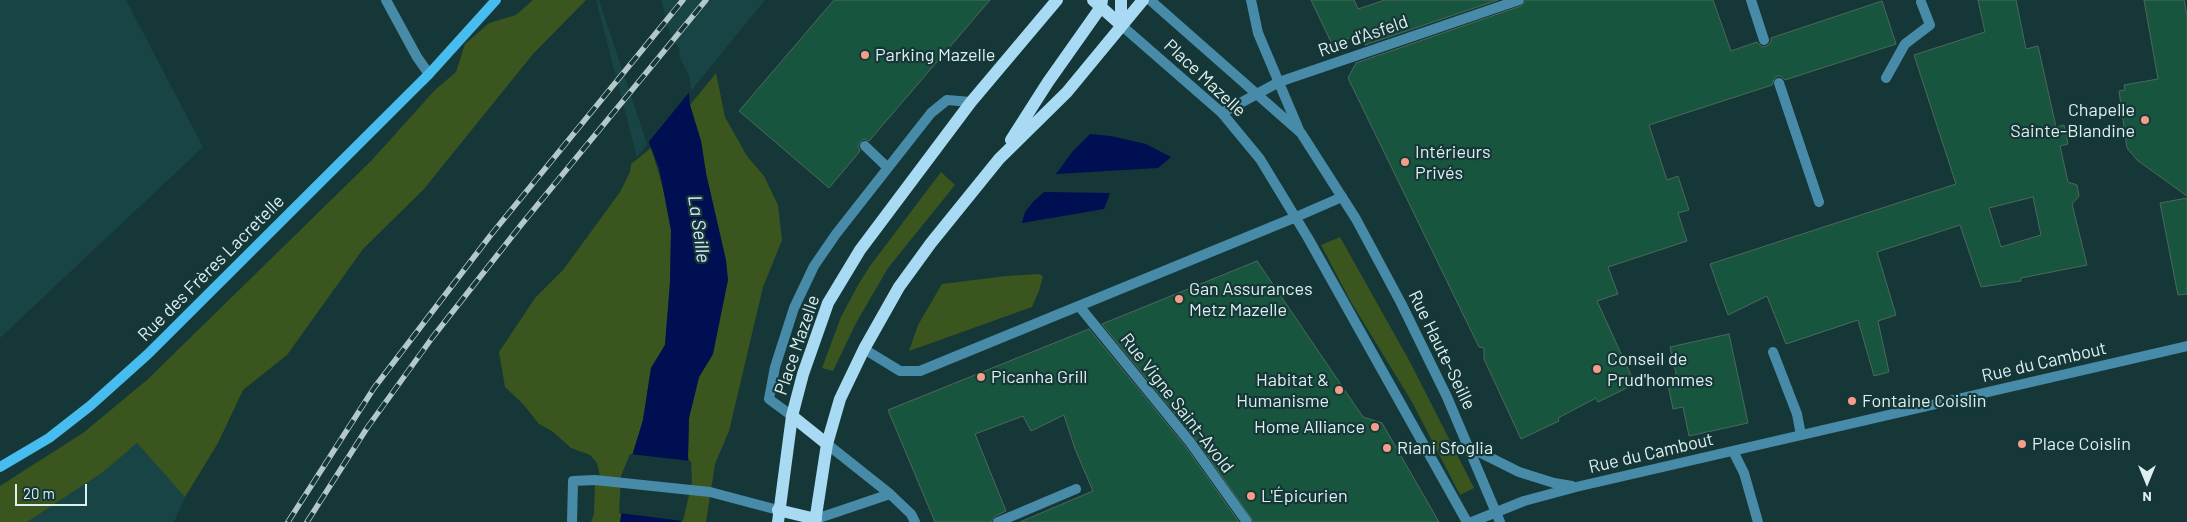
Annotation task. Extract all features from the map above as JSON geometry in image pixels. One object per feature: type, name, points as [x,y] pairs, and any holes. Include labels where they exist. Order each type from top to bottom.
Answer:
[{"type":"main road","name":"Rue des Frères Lacretelle","points":[[0,467],[55,432],[90,406],[148,354],[429,74],[496,0]]},
{"type":"main road","name":"Place Mazelle","points":[[778,516],[792,416],[803,374],[828,303],[860,250],[971,102],[1057,0]]},
{"type":"main road","points":[[1121,0],[1121,25]]},
{"type":"main road","points":[[778,516],[816,520],[827,444],[840,399],[864,349],[899,286],[930,243],[999,159],[1067,92],[1143,0]]},
{"type":"main road","points":[[999,159],[1099,2],[1121,25]]},
{"type":"main road","points":[[792,416],[827,444]]},
{"type":"street","points":[[386,0],[417,57],[429,74]]},
{"type":"street","name":"Place Mazelle","points":[[1150,0],[1301,133],[1342,197]]},
{"type":"street","points":[[1251,0],[1258,33],[1301,133]]},
{"type":"street","name":"Rue d'Asfeld","points":[[1222,113],[1279,82],[1519,0]]},
{"type":"street","points":[[1751,0],[1764,40]]},
{"type":"street","points":[[1886,78],[1905,44],[1930,25],[1922,2]]},
{"type":"street","name":"Place Mazelle","points":[[1121,25],[1222,113],[1260,159],[1296,217]]},
{"type":"street","points":[[1779,82],[1819,202]]},
{"type":"street","points":[[792,416],[770,399],[774,367],[794,308],[814,266],[836,234],[931,113],[947,100],[971,102]]},
{"type":"street","points":[[865,146],[888,167]]},
{"type":"street","points":[[864,349],[900,371],[920,371],[1342,197]]},
{"type":"street","name":"Rue Haute-Seille","points":[[1342,197],[1356,219],[1401,303],[1447,397],[1500,522]]},
{"type":"street","points":[[1296,217],[1467,522]]},
{"type":"street","name":"Rue Vigne Saint-Avold","points":[[1079,306],[1190,442],[1247,522]]},
{"type":"street","name":"Rue du Cambout","points":[[1472,522],[1496,511],[1576,487],[2187,346]]},
{"type":"street","points":[[1773,352],[1797,414],[1801,435]]},
{"type":"street","points":[[827,444],[890,494],[911,514],[915,522]]},
{"type":"street","name":"Rue du Cambout","points":[[1469,447],[1519,472],[1554,483],[1576,487]]},
{"type":"street","name":"Rue du Cambout","points":[[1733,451],[1744,473],[1757,520]]},
{"type":"street","points":[[572,522],[572,481],[595,480],[710,492],[778,516]]},
{"type":"street","points":[[998,522],[1076,489]]},
{"type":"street","points":[[816,520],[890,494]]},
{"type":"shaded area","points":[[0,0],[126,0],[203,147],[0,338]]},
{"type":"shaded area","points":[[596,0],[765,0],[637,157]]},
{"type":"shaded area","points":[[138,443],[185,497],[174,522],[8,522]]},
{"type":"green space","points":[[533,0],[586,0],[533,54],[424,189],[363,249],[287,355],[243,390],[218,443],[185,497],[137,443],[103,472],[27,522],[0,522],[0,486],[83,433],[147,380],[371,161],[435,90],[456,72],[465,44],[489,23],[516,15]]},
{"type":"green space","points":[[716,73],[725,117],[747,156],[764,176],[778,205],[782,240],[763,287],[729,431],[715,464],[706,522],[681,522],[690,481],[688,456],[689,418],[699,377],[713,354],[706,173],[701,141],[690,105]]},
{"type":"green space","points":[[651,148],[664,191],[671,230],[670,283],[665,345],[651,368],[643,420],[632,456],[620,522],[591,522],[594,514],[595,480],[600,476],[597,463],[590,455],[571,448],[552,431],[539,424],[523,404],[505,387],[499,352],[535,298],[563,270],[620,192],[630,172],[631,164]]},
{"type":"green space","points":[[941,172],[955,185],[888,268],[856,323],[833,371],[822,368],[841,317],[858,285],[870,266]]},
{"type":"green space","points":[[1340,237],[1410,362],[1474,488],[1460,495],[1412,402],[1351,302],[1321,245]]},
{"type":"green space","points":[[1039,274],[1043,276],[1032,307],[909,351],[918,325],[942,284]]},
{"type":"water","name":"La Seille","points":[[676,57],[687,76],[690,105],[701,141],[706,173],[726,260],[728,280],[713,354],[699,377],[689,418],[688,456],[690,481],[681,522],[620,522],[632,456],[643,420],[651,368],[665,345],[670,283],[671,230],[659,168],[646,135]]},
{"type":"water","points":[[1090,134],[1111,136],[1146,144],[1171,157],[1158,168],[1056,174],[1072,152]]},
{"type":"water","points":[[1044,192],[1110,193],[1104,209],[1022,223],[1025,212]]},
{"type":"pier","points":[[599,0],[661,0],[670,34],[680,50],[679,56],[689,76],[691,90],[647,144]]},
{"type":"pier","points":[[630,454],[691,461],[692,482],[683,521],[619,513],[621,476]]},
{"type":"building","name":"Parking Mazelle","points":[[834,0],[990,0],[869,141],[864,139],[860,142],[858,147],[860,151],[829,188],[739,111]]},
{"type":"building","points":[[1311,0],[1354,0],[1358,9],[1385,0],[1498,0],[1365,45],[1373,30],[1332,44]]},
{"type":"building","points":[[1526,0],[1713,0],[1731,51],[1757,42],[1762,47],[1767,46],[1771,42],[1771,38],[1882,1],[1896,44],[1785,80],[1781,76],[1777,76],[1772,85],[1649,125],[1667,180],[1678,176],[1689,210],[1678,213],[1687,241],[1608,267],[1618,294],[1597,301],[1635,384],[1598,402],[1596,398],[1558,418],[1559,421],[1521,439],[1484,359],[1484,348],[1479,347],[1348,78],[1356,63],[1521,6]]},
{"type":"building","points":[[1978,0],[2016,0],[2026,49],[2038,46],[2056,127],[2064,125],[2068,144],[2060,146],[2068,182],[2077,185],[2079,196],[2072,204],[2087,265],[2021,278],[2021,281],[1981,287],[1960,225],[1877,252],[1896,315],[1878,321],[1889,372],[1874,376],[1858,320],[1786,344],[1767,296],[1728,315],[1710,264],[1956,184],[1914,55],[1985,32]],"holes":[[[2033,197],[2041,235],[2001,247],[1989,208]]]},
{"type":"building","points":[[2144,0],[2184,0],[2187,16],[2187,196],[2137,160],[2127,148],[2119,91],[2125,90],[2124,85],[2158,79]]},
{"type":"building","points":[[2187,198],[2187,294],[2178,295],[2160,203]]},
{"type":"building","points":[[1257,261],[1363,417],[1382,423],[1439,522],[1254,522],[1195,438],[1102,324]]},
{"type":"building","points":[[1089,329],[1185,446],[1239,522],[1020,522],[1093,491],[1075,449],[1064,415],[1031,431],[1023,416],[975,434],[1006,511],[995,516],[991,522],[935,522],[888,410]]},
{"type":"building","points":[[1729,334],[1748,423],[1689,436],[1683,407],[1673,409],[1667,380],[1677,378],[1670,347]]},
{"type":"railway","points":[[288,522],[374,388],[490,236],[683,0]]},
{"type":"railway","points":[[307,522],[367,428],[432,338],[521,225],[706,0]]},
{"type":"place","name":"Parking Mazelle","points":[[865,55]]},
{"type":"place","name":"Chapelle Sainte-Blandine","points":[[2145,120]]},
{"type":"place","name":"Intérieurs Privés","points":[[1405,162]]},
{"type":"place","name":"Gan Assurances Metz Mazelle","points":[[1179,299]]},
{"type":"place","name":"Conseil de Prud'hommes","points":[[1597,369]]},
{"type":"place","name":"Picanha Grill","points":[[981,377]]},
{"type":"place","name":"Habitat & Humanisme","points":[[1339,390]]},
{"type":"place","name":"Fontaine Coislin","points":[[1852,401]]},
{"type":"place","name":"Home Alliance","points":[[1375,427]]},
{"type":"place","name":"Place Coislin","points":[[2022,444]]},
{"type":"place","name":"Riani Sfoglia","points":[[1387,448]]},
{"type":"place","name":"L'Épicurien","points":[[1251,496]]}]
